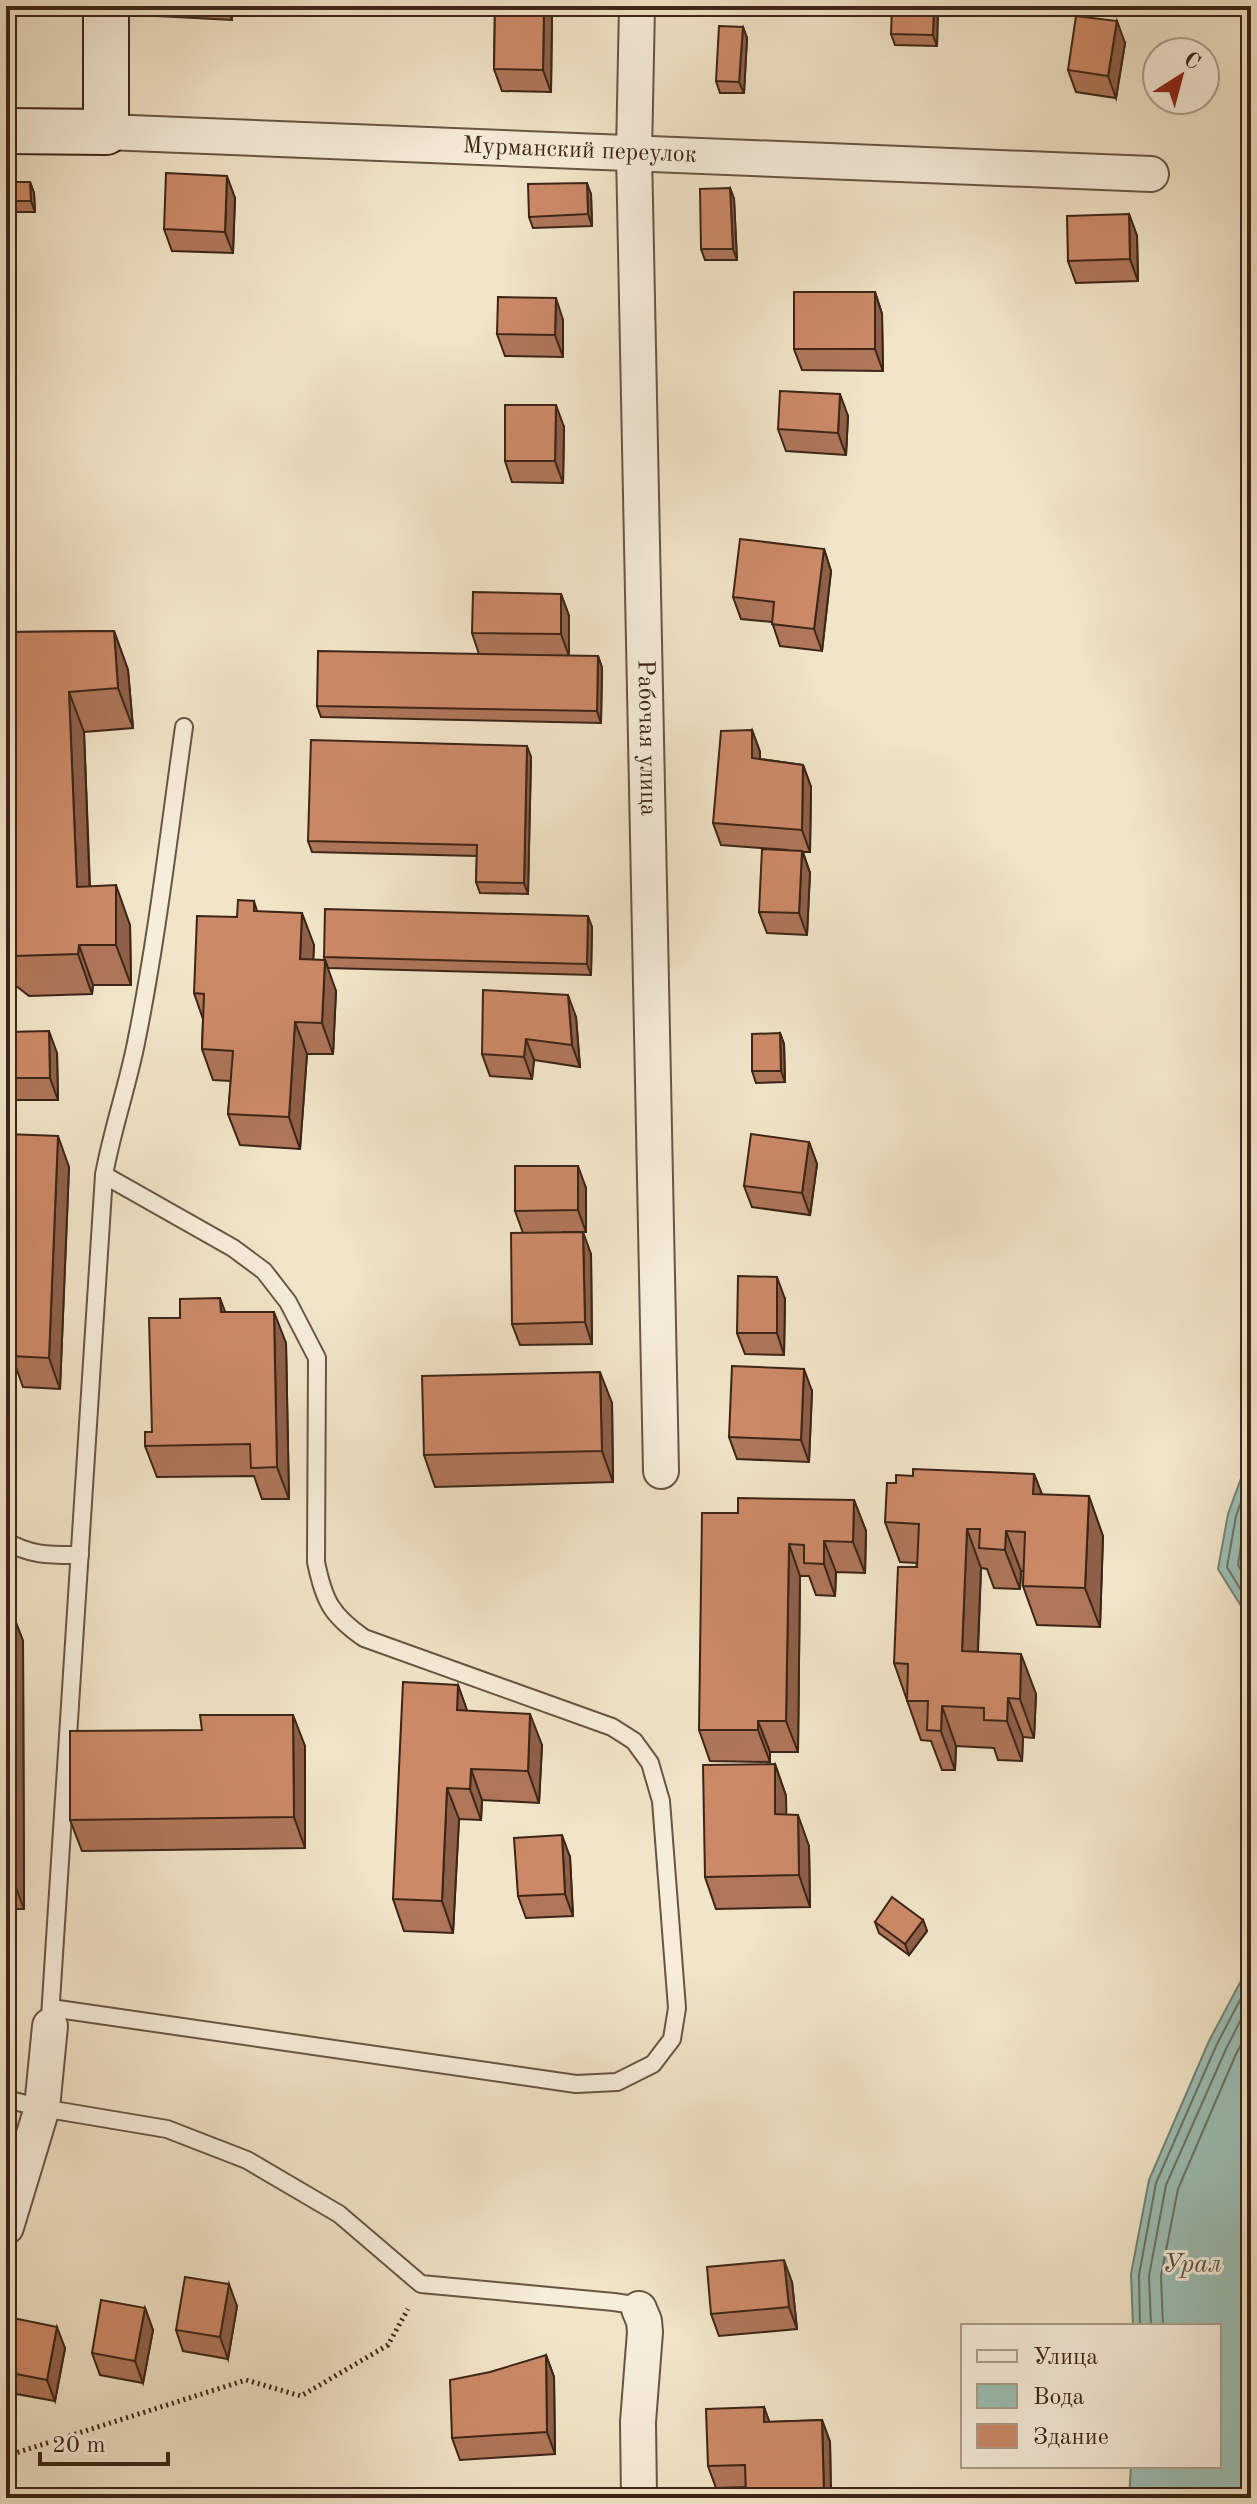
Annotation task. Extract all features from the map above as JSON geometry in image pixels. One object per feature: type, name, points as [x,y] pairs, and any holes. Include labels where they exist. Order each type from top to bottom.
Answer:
[{"type":"street","points":[[106,6],[106,132]]},
{"type":"street","name":"Рабочая улица","points":[[637,6],[634,153],[661,1471]]},
{"type":"street","name":"Мурманский переулок","points":[[6,131],[106,132],[1151,174]]},
{"type":"street","points":[[6,2227],[42,2108],[50,2017]]},
{"type":"street","points":[[639,2309],[645,2332],[638,2422],[639,2498]]},
{"type":"lane","points":[[104,1175],[233,1248],[264,1271],[288,1302],[317,1358],[316,1562],[322,1593],[341,1622],[364,1638],[612,1727],[634,1741],[650,1763],[661,1801],[677,2008],[672,2039],[653,2064],[617,2082],[576,2084],[50,2017],[104,1175],[112,1131],[135,1048],[152,960],[184,727]]},
{"type":"lane","points":[[6,1541],[41,1556],[80,1555]]},
{"type":"lane","points":[[6,2099],[167,2129],[247,2160],[339,2214],[421,2284],[614,2302],[639,2309]]},
{"type":"path","points":[[6,2456],[246,2380],[301,2396],[388,2345],[421,2284]]},
{"type":"water","points":[[1251,1451],[1251,1622],[1218,1569],[1228,1514]]},
{"type":"water","name":"Урал","points":[[1251,1962],[1251,2498],[1129,2498],[1131,2468],[1221,2468],[1221,2324],[1133,2324],[1131,2274],[1149,2180],[1209,2041]]},
{"type":"building","points":[[495,6],[544,6],[543,70],[494,69]]},
{"type":"building","points":[[892,6],[934,6],[933,35],[891,34]]},
{"type":"building","points":[[1076,16],[1117,21],[1108,76],[1068,70]]},
{"type":"building","points":[[719,26],[743,27],[739,82],[716,81]]},
{"type":"building","points":[[166,173],[227,176],[225,232],[164,229]]},
{"type":"building","points":[[6,182],[30,182],[31,201],[6,201]]},
{"type":"building","points":[[587,183],[588,214],[529,217],[528,184]]},
{"type":"building","points":[[730,188],[733,249],[701,249],[700,189]]},
{"type":"building","points":[[1129,214],[1130,259],[1068,261],[1067,216]]},
{"type":"building","points":[[794,292],[875,292],[875,349],[794,349]]},
{"type":"building","points":[[498,297],[556,298],[555,335],[497,334]]},
{"type":"building","points":[[780,391],[840,394],[838,433],[778,429]]},
{"type":"building","points":[[505,405],[556,405],[555,461],[505,461]]},
{"type":"building","points":[[740,539],[824,549],[814,629],[772,624],[774,602],[733,597]]},
{"type":"building","points":[[473,592],[561,594],[561,634],[472,633]]},
{"type":"building","points":[[114,631],[118,688],[69,692],[77,887],[116,885],[116,945],[79,945],[78,954],[14,956],[6,950],[6,632]]},
{"type":"building","points":[[318,651],[598,656],[597,711],[317,706]]},
{"type":"building","points":[[752,730],[752,758],[803,765],[802,830],[713,823],[721,731]]},
{"type":"building","points":[[311,740],[527,746],[524,883],[476,882],[477,845],[308,841]]},
{"type":"building","points":[[762,849],[802,851],[799,913],[759,912]]},
{"type":"building","points":[[238,900],[254,901],[254,911],[302,913],[300,959],[325,960],[322,1023],[295,1022],[289,1117],[228,1114],[233,1051],[202,1049],[204,994],[194,993],[197,916],[237,917]]},
{"type":"building","points":[[325,909],[588,916],[587,964],[324,957]]},
{"type":"building","points":[[483,990],[568,995],[572,1045],[526,1039],[524,1057],[482,1054]]},
{"type":"building","points":[[49,1031],[50,1078],[6,1078],[6,1032]]},
{"type":"building","points":[[780,1033],[781,1071],[752,1071],[752,1034]]},
{"type":"building","points":[[6,1134],[58,1136],[49,1358],[12,1356],[15,1271],[6,1271]]},
{"type":"building","points":[[751,1134],[809,1142],[802,1193],[744,1186]]},
{"type":"building","points":[[515,1166],[578,1166],[578,1210],[515,1211]]},
{"type":"building","points":[[583,1232],[585,1322],[512,1324],[511,1233]]},
{"type":"building","points":[[738,1276],[777,1277],[777,1333],[737,1333]]},
{"type":"building","points":[[220,1298],[221,1312],[274,1312],[277,1467],[251,1468],[250,1444],[145,1446],[145,1432],[152,1432],[149,1318],[180,1318],[180,1299]]},
{"type":"building","points":[[732,1366],[804,1369],[801,1440],[729,1437]]},
{"type":"building","points":[[600,1372],[602,1451],[424,1455],[422,1376]]},
{"type":"building","points":[[913,1469],[1034,1474],[1033,1494],[1089,1496],[1085,1588],[1023,1586],[1025,1532],[1006,1531],[1005,1550],[979,1548],[980,1529],[967,1529],[962,1651],[1021,1654],[1020,1699],[1008,1698],[1007,1721],[984,1720],[984,1708],[942,1706],[941,1731],[927,1730],[928,1701],[907,1701],[908,1664],[894,1663],[898,1567],[917,1567],[919,1524],[885,1522],[887,1483],[896,1483],[896,1475],[913,1476]]},
{"type":"building","points":[[738,1498],[854,1500],[853,1542],[824,1541],[824,1564],[804,1563],[804,1545],[789,1544],[786,1721],[758,1721],[758,1730],[699,1730],[702,1513],[738,1513]]},
{"type":"building","points":[[8,1602],[9,1869],[6,1869]]},
{"type":"building","points":[[403,1682],[458,1685],[457,1710],[530,1714],[528,1771],[471,1769],[470,1789],[447,1788],[442,1901],[393,1899]]},
{"type":"building","points":[[200,1715],[293,1715],[294,1817],[70,1820],[70,1731],[202,1730]]},
{"type":"building","points":[[775,1764],[775,1814],[798,1815],[799,1875],[705,1877],[703,1765]]},
{"type":"building","points":[[562,1835],[565,1894],[518,1896],[514,1838]]},
{"type":"building","points":[[892,1897],[923,1920],[905,1944],[875,1922]]},
{"type":"building","points":[[784,2260],[789,2307],[711,2314],[707,2267]]},
{"type":"building","points":[[185,2277],[229,2284],[220,2337],[176,2330]]},
{"type":"building","points":[[101,2300],[145,2308],[135,2361],[92,2353]]},
{"type":"building","points":[[13,2318],[57,2327],[47,2380],[6,2372]]},
{"type":"building","points":[[546,2355],[547,2432],[452,2438],[450,2380]]},
{"type":"building","points":[[764,2407],[764,2422],[822,2420],[824,2493],[746,2495],[745,2465],[708,2466],[706,2409]]}]
